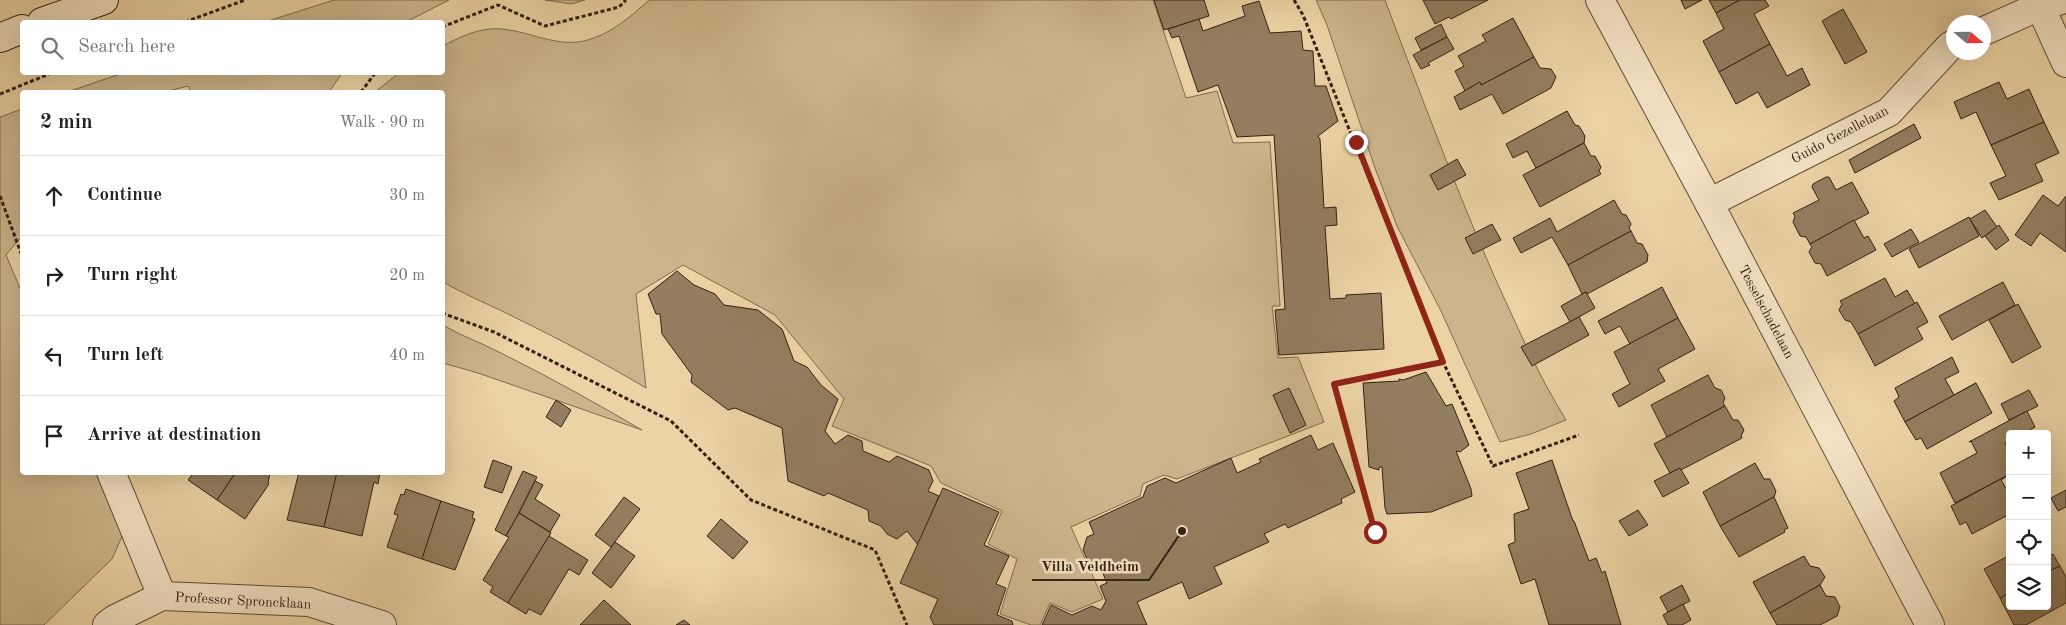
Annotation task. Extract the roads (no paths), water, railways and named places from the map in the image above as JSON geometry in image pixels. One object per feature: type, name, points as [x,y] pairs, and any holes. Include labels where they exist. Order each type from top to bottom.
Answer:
[{"type":"street","points":[[48,20],[104,0]]},
{"type":"street","name":"Tesselschadelaan","points":[[1600,0],[1709,203],[1930,625]]},
{"type":"street","points":[[1991,28],[2050,3],[2066,63]]},
{"type":"street","points":[[0,38],[20,31]]},
{"type":"street","name":"Guido Gezellelaan","points":[[1709,203],[1889,112],[1946,50]]},
{"type":"street","name":"Professor Sproncklaan","points":[[112,475],[162,596]]},
{"type":"street","name":"Professor Sproncklaan","points":[[107,625],[115,619],[162,596],[308,602],[382,625]]},
{"type":"place","name":"Villa Veldheim","points":[[1182,531]]}]
